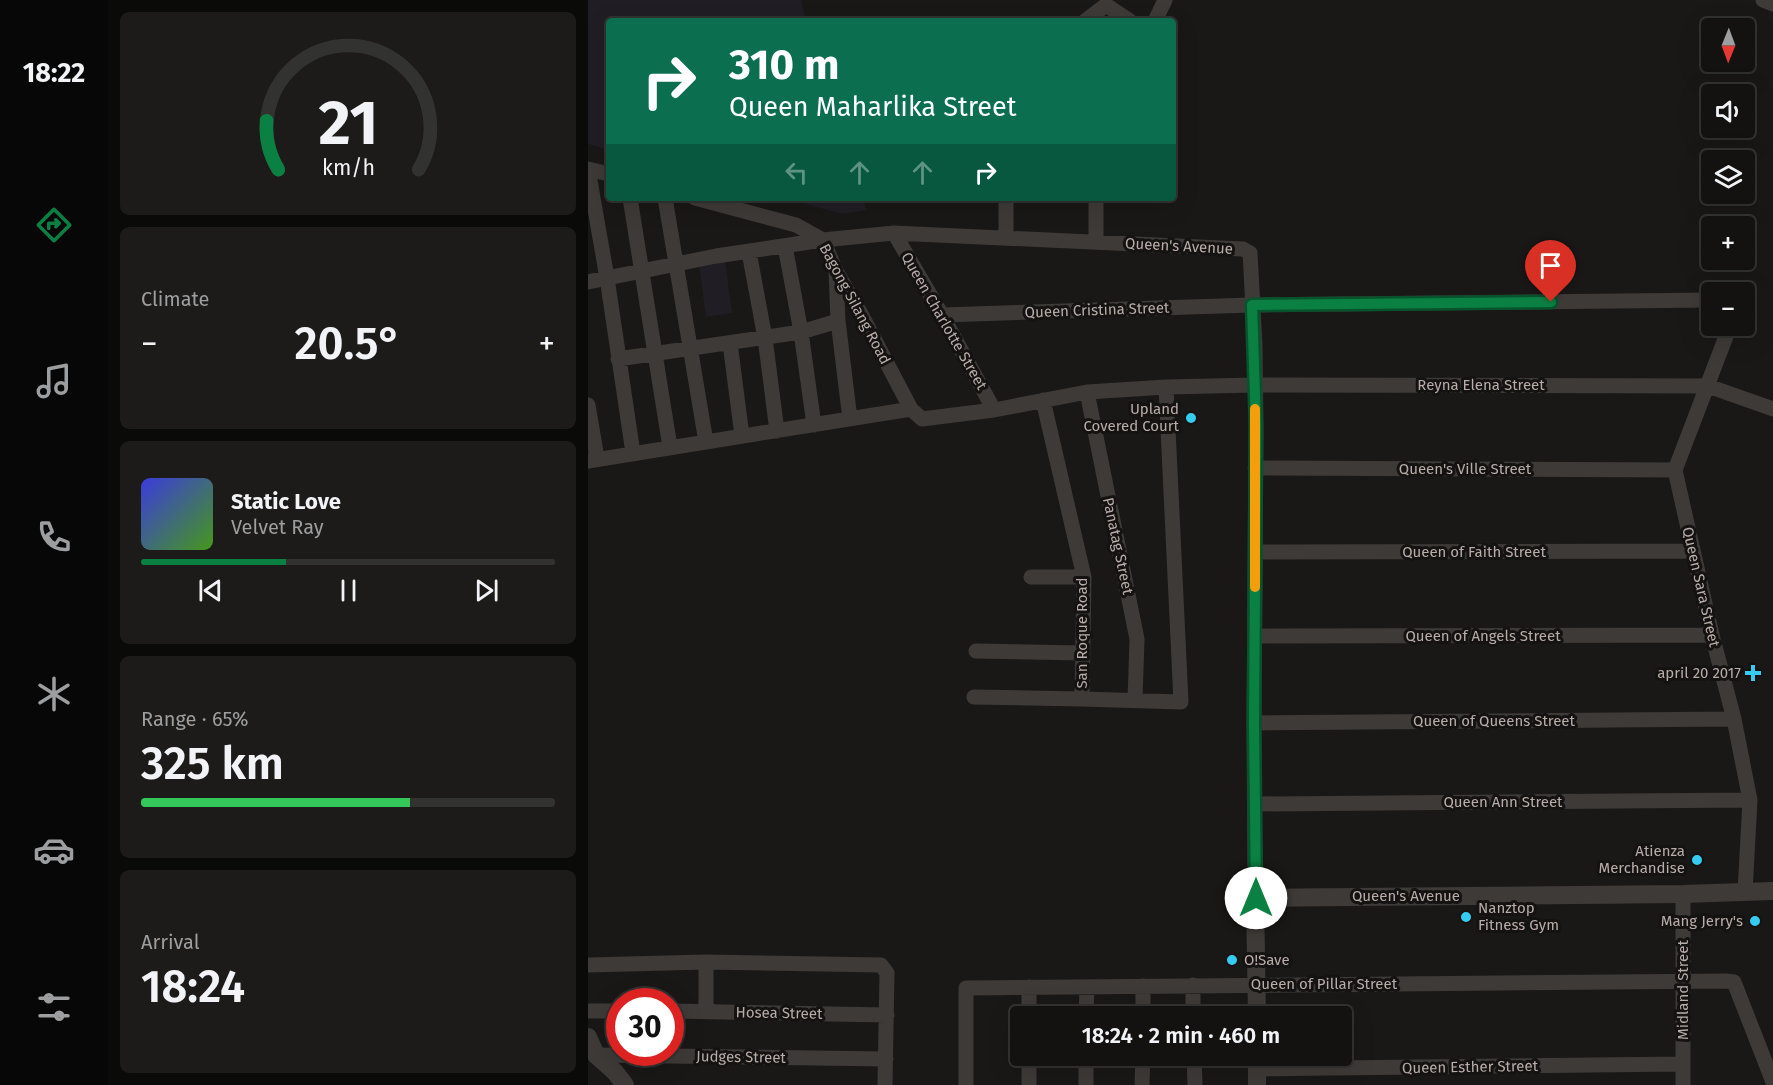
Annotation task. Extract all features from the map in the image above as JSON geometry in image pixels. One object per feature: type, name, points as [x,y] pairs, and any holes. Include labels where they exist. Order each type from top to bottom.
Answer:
[{"type":"street","points":[[1156,18],[1165,0]]},
{"type":"street","points":[[1762,0],[1773,4]]},
{"type":"street","points":[[1089,18],[1106,6],[1125,18]]},
{"type":"street","points":[[606,173],[588,169],[633,453]]},
{"type":"street","points":[[630,201],[640,272],[670,447]]},
{"type":"street","points":[[666,201],[706,442]]},
{"type":"street","name":"Bagong Silang Road","points":[[707,201],[796,225],[823,240],[836,271],[911,409]]},
{"type":"street","points":[[1006,201],[1006,238]]},
{"type":"street","points":[[1096,201],[1096,242]]},
{"type":"street","name":"Queen's Avenue","points":[[588,282],[676,264],[785,246],[894,233],[1243,249],[1250,253],[1255,385],[1254,723],[1257,1006]]},
{"type":"street","name":"Queen Charlotte Street","points":[[894,233],[994,410]]},
{"type":"street","points":[[785,246],[801,332],[814,425]]},
{"type":"street","points":[[749,252],[765,338],[777,431]]},
{"type":"street","points":[[836,271],[838,321],[850,419]]},
{"type":"street","name":"Queen Cristina Street","points":[[942,315],[1252,305],[1701,300]]},
{"type":"street","points":[[618,359],[801,332],[838,321]]},
{"type":"street","points":[[1675,470],[1726,336]]},
{"type":"street","points":[[730,343],[742,436]]},
{"type":"street","name":"Reyna Elena Street","points":[[994,410],[1087,392],[1255,385],[1708,386],[1773,409]]},
{"type":"street","name":"San Roque Road","points":[[1043,400],[1084,577],[1082,699],[1181,702],[1166,387]]},
{"type":"street","name":"Panatag Street","points":[[1087,392],[1137,639],[1136,700]]},
{"type":"street","points":[[588,405],[592,460],[911,409],[922,419],[994,410]]},
{"type":"street","name":"Queen's Ville Street","points":[[1255,468],[1675,470]]},
{"type":"street","name":"Queen Sara Street","points":[[1675,470],[1692,551],[1734,719],[1750,800],[1746,892]]},
{"type":"street","name":"Queen of Faith Street","points":[[1256,552],[1692,551]]},
{"type":"street","points":[[1031,577],[1084,577]]},
{"type":"street","name":"Queen of Angels Street","points":[[1255,636],[1712,635]]},
{"type":"street","points":[[976,651],[1083,653]]},
{"type":"street","points":[[974,697],[1082,699]]},
{"type":"street","name":"Queen of Queens Street","points":[[1254,723],[1734,719]]},
{"type":"street","name":"Queen Ann Street","points":[[1256,804],[1750,800]]},
{"type":"street","name":"Queen's Avenue","points":[[1256,898],[1773,891]]},
{"type":"street","name":"Midland Street","points":[[1683,894],[1683,1085]]},
{"type":"street","points":[[588,965],[706,962],[881,965],[887,973],[885,1085]]},
{"type":"street","points":[[706,962],[706,1012]]},
{"type":"street","name":"Queen of Pillar Street","points":[[966,1085],[966,988],[1683,981],[1734,982],[1773,1082]]},
{"type":"street","points":[[1193,985],[1193,1006]]},
{"type":"street","points":[[1143,986],[1143,1006]]},
{"type":"street","points":[[1029,987],[1029,1006]]},
{"type":"street","points":[[1086,987],[1086,1006]]},
{"type":"street","points":[[588,1011],[606,1011]]},
{"type":"street","name":"Hosea Street","points":[[684,1011],[886,1015]]},
{"type":"street","points":[[588,1037],[596,1055],[615,1072],[625,1085]]},
{"type":"street","name":"Judges Street","points":[[596,1055],[886,1059]]},
{"type":"street","name":"Queen Esther Street","points":[[1257,1070],[1683,1064]]},
{"type":"street","points":[[1029,1066],[1029,1085]]},
{"type":"street","points":[[1086,1066],[1086,1085]]},
{"type":"street","points":[[1142,1085],[1143,1066]]},
{"type":"street","points":[[1194,1066],[1194,1085]]},
{"type":"shaded area","points":[[588,0],[801,0],[805,18],[606,18],[606,149],[588,144]]},
{"type":"shaded area","points":[[794,201],[863,201],[867,210],[843,214]]},
{"type":"shaded area","points":[[725,261],[732,313],[706,317],[699,265]]},
{"type":"slow traffic","points":[[1255,409],[1255,587]]},
{"type":"place","name":"Upland Covered Court","points":[[1191,418]]},
{"type":"place","name":"april 20 2017","points":[[1753,673]]},
{"type":"place","name":"Atienza Merchandise","points":[[1697,860]]},
{"type":"place","name":"Nanztop Fitness Gym","points":[[1466,917]]},
{"type":"place","name":"Mang Jerry's","points":[[1755,921]]},
{"type":"place","name":"O!Save","points":[[1232,960]]},
{"type":"route","points":[[1256,898],[1254,723],[1256,427],[1252,305],[1551,302]]}]
